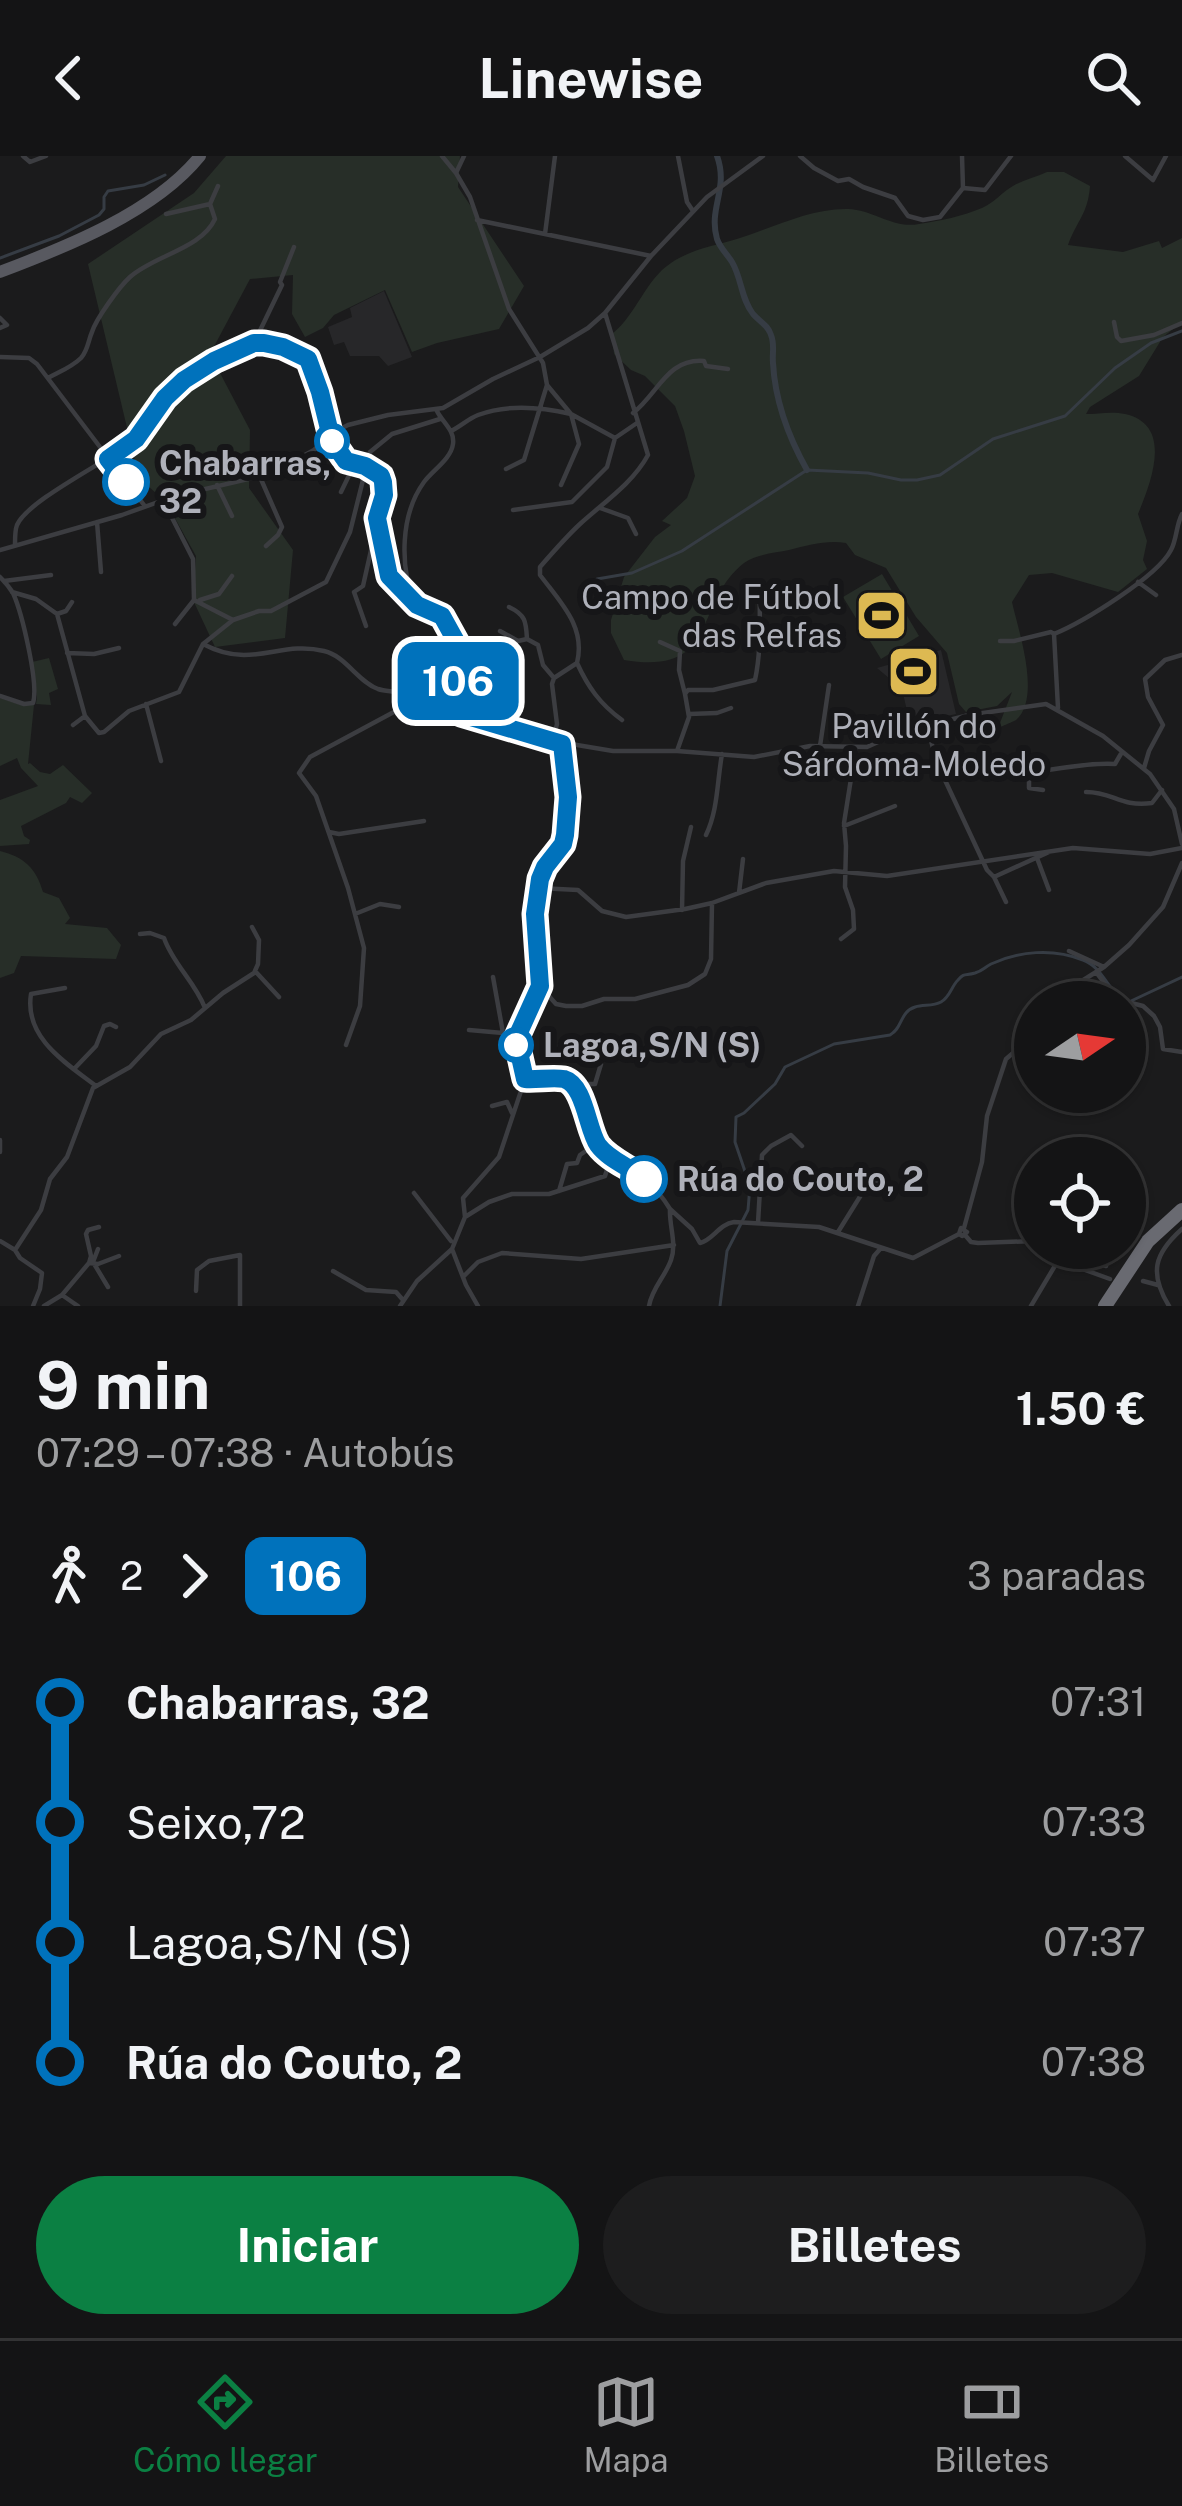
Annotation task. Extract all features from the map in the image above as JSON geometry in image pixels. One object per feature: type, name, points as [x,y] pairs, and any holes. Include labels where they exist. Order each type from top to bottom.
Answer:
[{"type":"highway","points":[[1109,1306],[1112,1275],[1182,1215]]},
{"type":"highway","points":[[1109,1306],[1182,1215]]},
{"type":"main road","points":[[0,269],[129,206],[197,156]]},
{"type":"street","points":[[23,156],[30,162],[46,156]]},
{"type":"street","points":[[442,156],[470,197],[508,309],[546,370],[547,385],[524,460],[506,469]]},
{"type":"street","points":[[456,173],[464,156]]},
{"type":"street","points":[[545,234],[555,156]]},
{"type":"street","points":[[678,156],[693,211]]},
{"type":"street","points":[[0,550],[278,471],[314,451],[341,428],[437,411],[540,358],[588,328],[693,211],[763,156]]},
{"type":"street","points":[[800,156],[838,181],[849,179],[895,198],[908,216],[923,220],[940,217],[963,188],[962,156]]},
{"type":"street","points":[[963,188],[985,190],[1010,156]]},
{"type":"street","points":[[1125,156],[1153,180],[1166,156]]},
{"type":"street","points":[[48,378],[84,354],[93,328],[127,279],[198,240],[212,227],[215,219],[210,204],[218,186]]},
{"type":"street","points":[[166,214],[210,204]]},
{"type":"street","points":[[477,220],[651,256]]},
{"type":"street","points":[[254,343],[294,247]]},
{"type":"street","points":[[604,313],[647,458],[539,570],[577,630],[577,663],[585,682],[622,720]]},
{"type":"street","points":[[0,317],[7,325],[0,328]]},
{"type":"street","points":[[1114,322],[1121,341],[1182,323]]},
{"type":"street","points":[[15,544],[17,525],[25,515],[136,439],[184,380],[254,343],[283,347],[308,359],[332,441],[346,461],[365,466],[383,482],[363,586],[353,592],[366,626]]},
{"type":"street","points":[[0,356],[29,358],[145,506]]},
{"type":"street","points":[[633,413],[668,373],[687,362],[704,361],[713,369],[728,369]]},
{"type":"street","points":[[547,385],[571,414],[578,444],[561,485]]},
{"type":"street","points":[[451,431],[479,414],[539,409],[571,414],[615,438]]},
{"type":"street","points":[[412,598],[404,560],[411,510],[422,484],[452,450],[454,436],[437,411]]},
{"type":"street","points":[[12,592],[36,599],[57,614],[86,716],[100,736],[129,711],[179,692],[202,644],[233,620],[271,611],[326,582],[350,532],[370,452],[392,434],[440,419]]},
{"type":"street","points":[[513,510],[572,502],[607,467],[615,438],[637,422]]},
{"type":"street","points":[[341,492],[356,463]]},
{"type":"street","points":[[260,477],[282,527],[266,546]]},
{"type":"street","points":[[217,485],[232,516]]},
{"type":"street","points":[[163,500],[193,559],[194,600]]},
{"type":"street","points":[[600,508],[628,518],[636,534]]},
{"type":"street","points":[[1000,641],[1054,634],[1086,619],[1161,564],[1182,514]]},
{"type":"street","points":[[377,518],[389,576],[417,605],[445,620],[463,654],[453,709]]},
{"type":"street","points":[[97,522],[101,572]]},
{"type":"street","points":[[2,579],[51,575]]},
{"type":"street","points":[[175,624],[194,600],[219,593],[232,576]]},
{"type":"street","points":[[0,696],[24,704],[33,704],[36,697],[12,592],[2,579]]},
{"type":"street","points":[[1138,582],[1156,596]]},
{"type":"street","points":[[685,694],[755,680],[761,640],[760,583]]},
{"type":"street","points":[[194,600],[233,620]]},
{"type":"street","points":[[57,614],[71,602]]},
{"type":"street","points":[[509,607],[526,621],[527,639]]},
{"type":"street","points":[[500,631],[538,645],[543,665],[554,678]]},
{"type":"street","points":[[1054,634],[1058,709]]},
{"type":"street","points":[[660,642],[688,655]]},
{"type":"street","points":[[202,644],[239,657],[311,649],[330,652],[371,685],[396,692],[405,706]]},
{"type":"street","points":[[67,653],[94,654],[119,647]]},
{"type":"street","points":[[677,751],[689,714],[679,670],[680,651]]},
{"type":"street","points":[[1144,768],[1163,725],[1144,679],[1165,660],[1182,655]]},
{"type":"street","points":[[553,741],[557,724],[551,691],[554,678],[577,663]]},
{"type":"street","points":[[820,746],[829,685]]},
{"type":"street","points":[[146,704],[161,761]]},
{"type":"street","points":[[346,1046],[360,1006],[364,948],[316,796],[299,773],[319,752],[405,706],[453,709],[562,744],[754,757],[820,746],[867,747],[898,733],[969,715],[1046,704],[1103,736],[1144,768],[1179,819],[1182,846],[1150,854],[1080,847],[886,876],[846,871],[766,883],[712,903],[626,917],[602,911],[578,890],[538,888]]},
{"type":"street","points":[[689,714],[731,708]]},
{"type":"street","points":[[73,725],[86,716]]},
{"type":"street","points":[[927,726],[937,763],[1006,902]]},
{"type":"street","points":[[333,1271],[366,1290],[396,1292],[402,1303],[452,1246],[465,1217],[463,1198],[500,1157],[525,1079],[516,1037],[540,986],[535,935],[538,888],[565,835],[568,797],[562,744]]},
{"type":"street","points":[[841,939],[854,929],[845,887],[844,826],[856,747]]},
{"type":"street","points":[[1043,790],[1029,788],[1029,772],[1115,764],[1123,752]]},
{"type":"street","points":[[706,835],[717,812],[722,754]]},
{"type":"street","points":[[1086,792],[1134,805],[1152,802],[1162,790]]},
{"type":"street","points":[[844,826],[895,806]]},
{"type":"street","points":[[328,832],[424,821]]},
{"type":"street","points":[[682,910],[683,861],[692,827]]},
{"type":"street","points":[[994,877],[1051,851]]},
{"type":"street","points":[[1037,858],[1049,890]]},
{"type":"street","points":[[739,892],[743,859]]},
{"type":"street","points":[[1082,981],[1129,945],[1163,907],[1182,863]]},
{"type":"street","points":[[540,986],[556,1004],[582,1006],[604,999],[635,1000],[688,985],[705,974],[711,959],[712,903]]},
{"type":"street","points":[[355,914],[380,904],[399,907]]},
{"type":"street","points":[[15,1250],[41,1210],[50,1179],[67,1157],[96,1085],[130,1067],[161,1034],[191,1021],[255,971],[259,940],[252,927]]},
{"type":"street","points":[[140,934],[150,932],[164,938],[205,1008]]},
{"type":"street","points":[[1070,951],[1099,970],[1116,999],[1143,1006],[1154,1016],[1163,1049],[1182,1052]]},
{"type":"street","points":[[255,971],[279,997]]},
{"type":"street","points":[[493,976],[502,1033]]},
{"type":"street","points":[[65,988],[35,992],[29,1002],[43,1044],[96,1085]]},
{"type":"street","points":[[74,1069],[96,1046],[104,1026],[116,1027]]},
{"type":"street","points":[[469,1030],[516,1037]]},
{"type":"street","points":[[525,1079],[564,1079],[572,1084],[601,1150],[660,1192],[700,1243],[734,1222],[819,1227],[913,1258],[962,1232],[982,1162],[987,1116],[1006,1060],[1014,1052]]},
{"type":"street","points":[[572,1084],[595,1084],[601,1064],[591,1055]]},
{"type":"street","points":[[491,1106],[507,1102],[514,1119]]},
{"type":"street","points":[[755,1223],[761,1155],[791,1135],[802,1146]]},
{"type":"street","points":[[0,1140],[0,1152]]},
{"type":"street","points":[[559,1191],[567,1164],[578,1163],[590,1148],[601,1150]]},
{"type":"street","points":[[465,1217],[512,1194],[549,1194],[602,1178],[610,1157]]},
{"type":"street","points":[[838,1232],[861,1195],[884,1174]]},
{"type":"street","points":[[414,1193],[452,1246],[478,1306]]},
{"type":"street","points":[[649,1306],[670,1264],[674,1245],[670,1209]]},
{"type":"street","points":[[99,1227],[86,1234],[91,1263],[108,1287]]},
{"type":"street","points":[[1169,1306],[1158,1286],[1160,1253],[1182,1229]]},
{"type":"street","points":[[962,1232],[971,1242],[1014,1242]]},
{"type":"street","points":[[0,1240],[42,1273],[33,1306]]},
{"type":"street","points":[[463,1277],[482,1259],[502,1252],[581,1259],[674,1245]]},
{"type":"street","points":[[858,1306],[881,1248]]},
{"type":"street","points":[[44,1306],[62,1295],[98,1249]]},
{"type":"street","points":[[196,1291],[197,1270],[240,1255],[240,1306]]},
{"type":"street","points":[[91,1263],[119,1256]]},
{"type":"street","points":[[1031,1306],[1056,1269]]},
{"type":"street","points":[[1084,1269],[1112,1275]]},
{"type":"street","points":[[1100,1269],[1112,1275]]},
{"type":"street","points":[[1143,1281],[1158,1286]]},
{"type":"street","points":[[62,1295],[78,1306]]},
{"type":"shaded area","points":[[226,156],[460,156],[458,187],[524,286],[499,329],[412,352],[385,290],[334,315],[323,328],[305,337],[292,314],[293,275],[250,279],[210,354],[250,430],[249,488],[293,550],[285,638],[215,647],[193,600],[196,556],[166,502],[139,478],[88,264],[194,193]]},
{"type":"shaded area","points":[[1047,172],[1064,172],[1090,186],[1085,210],[1068,245],[1123,252],[1159,241],[1162,248],[1182,238],[1182,322],[1163,337],[1139,376],[1086,414],[1125,414],[1150,430],[1153,471],[1138,514],[1147,541],[1143,560],[1147,569],[1118,592],[1052,573],[1029,575],[1012,602],[1026,663],[1027,696],[1016,720],[998,728],[1012,692],[997,706],[966,712],[959,704],[947,653],[916,617],[886,568],[855,555],[846,543],[818,544],[749,560],[728,580],[691,647],[655,662],[624,660],[611,633],[611,620],[624,577],[655,537],[671,525],[662,521],[687,498],[695,476],[675,406],[614,354],[612,334],[654,278],[688,254],[807,215],[848,209],[901,224],[935,221],[982,208],[1013,186]]},
{"type":"shaded area","points":[[384,291],[412,357],[388,366],[379,356],[350,356],[344,342],[334,345],[328,327],[352,317],[350,308]]},
{"type":"shaded area","name":"Campo de Fútbol das Relfas","points":[[882,574],[919,636],[881,659],[843,597]]},
{"type":"shaded area","points":[[941,650],[956,714],[910,724],[902,689],[877,668]]},
{"type":"shaded area","points":[[49,658],[58,689],[49,693],[51,705],[36,704],[32,662]]},
{"type":"shaded area","points":[[0,698],[34,705],[28,764],[50,774],[63,765],[92,793],[82,803],[70,797],[21,826],[29,844],[0,846],[0,800],[38,786],[17,758],[0,766]]},
{"type":"shaded area","points":[[0,851],[22,860],[37,876],[43,892],[59,898],[70,918],[65,924],[107,928],[121,945],[116,959],[21,956],[14,973],[0,978]]},
{"type":"waterway","points":[[717,156],[721,179],[717,239],[735,269],[749,308],[771,335],[780,405],[807,470]]},
{"type":"waterway","points":[[0,258],[99,215],[108,191],[144,185],[165,175]]},
{"type":"waterway","points":[[597,579],[632,573],[682,551],[807,470],[901,480],[940,475],[993,439],[1065,416],[1115,368],[1151,343],[1182,331]]},
{"type":"waterway","points":[[720,1306],[727,1251],[748,1210],[750,1186],[735,1142],[736,1117],[775,1084],[785,1067],[834,1044],[890,1035],[910,1010],[941,1002],[962,976],[1002,960],[1025,954],[1060,954],[1095,967],[1106,981]]},
{"type":"waterway","points":[[1146,994],[1182,977]]},
{"type":"bus line","name":"106","points":[[126,482],[108,459],[136,439],[184,380],[254,343],[283,347],[308,359],[332,441],[346,461],[381,476],[384,495],[377,518],[389,576],[417,605],[442,616],[463,654],[453,709],[562,744],[568,797],[565,835],[540,879],[535,914],[540,986],[516,1045],[525,1079],[564,1079],[572,1084],[601,1150],[644,1179]]},
{"type":"place","name":"Chabarras, 32","points":[[126,482]]},
{"type":"place","name":"Campo de Fútbol das Relfas","points":[[881,616]]},
{"type":"place","name":"Pavillón do Sárdoma-Moledo","points":[[914,672]]},
{"type":"place","name":"Lagoa,S/N (S)","points":[[516,1045]]},
{"type":"place","name":"Rúa do Couto, 2","points":[[644,1179]]}]
